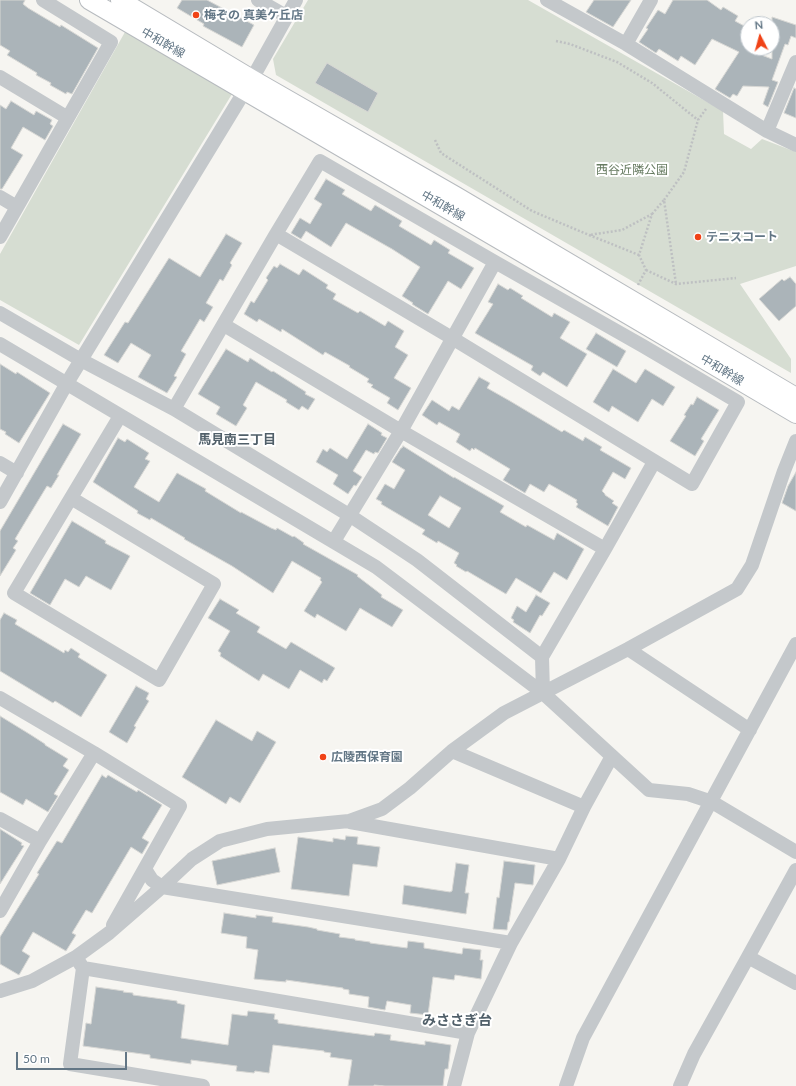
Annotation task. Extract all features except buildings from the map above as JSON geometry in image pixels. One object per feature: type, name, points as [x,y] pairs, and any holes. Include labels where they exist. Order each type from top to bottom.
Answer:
[{"type":"main road","name":"中和幹線","points":[[89,0],[122,5],[248,85],[637,320],[796,414]]},
{"type":"main road","name":"中和幹線","points":[[248,85],[463,200],[796,397]]},
{"type":"street","points":[[0,236],[112,42],[43,0]]},
{"type":"street","points":[[258,0],[286,16]]},
{"type":"street","points":[[0,502],[67,383],[248,85],[296,0]]},
{"type":"street","points":[[547,0],[626,44],[767,131],[796,144]]},
{"type":"street","points":[[626,44],[651,0]]},
{"type":"street","points":[[767,131],[796,62]]},
{"type":"street","points":[[0,78],[68,118]]},
{"type":"street","points":[[174,409],[276,234],[320,161],[738,402],[692,484],[452,338],[276,234]]},
{"type":"street","points":[[0,197],[17,207]]},
{"type":"street","points":[[334,541],[401,431],[494,262]]},
{"type":"street","points":[[0,313],[81,360],[174,409],[350,515],[417,560],[542,657]]},
{"type":"street","points":[[224,324],[401,431],[605,549]]},
{"type":"street","points":[[0,344],[376,567],[543,693],[649,790],[688,794],[712,802],[796,852]]},
{"type":"street","points":[[71,498],[214,584],[159,680],[14,593],[120,416]]},
{"type":"street","points":[[0,991],[32,981],[79,963],[109,933],[192,859],[220,841],[267,829],[349,821],[382,809],[410,788],[452,751],[504,713],[628,649],[737,589],[752,565],[784,471],[796,441]]},
{"type":"street","points":[[0,462],[17,473]]},
{"type":"street","points":[[543,693],[542,657],[654,462]]},
{"type":"street","points":[[566,1086],[583,1038],[712,802],[796,644]]},
{"type":"street","points":[[628,649],[750,730]]},
{"type":"street","points":[[0,698],[180,806],[109,933]]},
{"type":"street","points":[[452,751],[584,807]]},
{"type":"street","points":[[0,911],[40,841],[94,754]]},
{"type":"street","points":[[454,1086],[468,1032],[511,942],[558,859],[612,756]]},
{"type":"street","points":[[0,820],[40,841]]},
{"type":"street","points":[[349,821],[558,859]]},
{"type":"street","points":[[145,868],[152,880],[162,887],[511,942]]},
{"type":"street","points":[[680,1086],[694,1054],[796,870]]},
{"type":"street","points":[[748,957],[796,983]]},
{"type":"street","points":[[79,963],[468,1032]]},
{"type":"street","points":[[79,963],[70,1064],[170,1084],[203,1086]]},
{"type":"path","points":[[556,41],[570,44],[617,62],[652,82],[698,120]]},
{"type":"path","points":[[589,235],[622,230],[652,214],[684,172],[698,120],[709,103]]},
{"type":"path","points":[[435,140],[441,153],[532,211],[639,255]]},
{"type":"path","points":[[664,200],[676,284]]},
{"type":"path","points":[[652,214],[639,255],[646,270],[676,284],[736,278]]},
{"type":"path","points":[[638,284],[646,270]]},
{"type":"green space","name":"西谷近隣公園","points":[[308,0],[528,0],[723,111],[724,134],[751,149],[762,139],[796,152],[796,266],[740,284],[791,359],[791,373],[276,75],[273,59]]},
{"type":"green space","points":[[125,32],[232,94],[79,345],[0,300],[0,254]]},
{"type":"place","name":"梅ぞの 真美ケ丘店","points":[[196,15]]},
{"type":"place","name":"テニスコート","points":[[698,237]]},
{"type":"place","name":"広陵西保育園","points":[[323,757]]},
{"type":"district","name":"馬見南三丁目","points":[[237,440]]},
{"type":"district","name":"みささぎ台","points":[[457,1020]]}]
